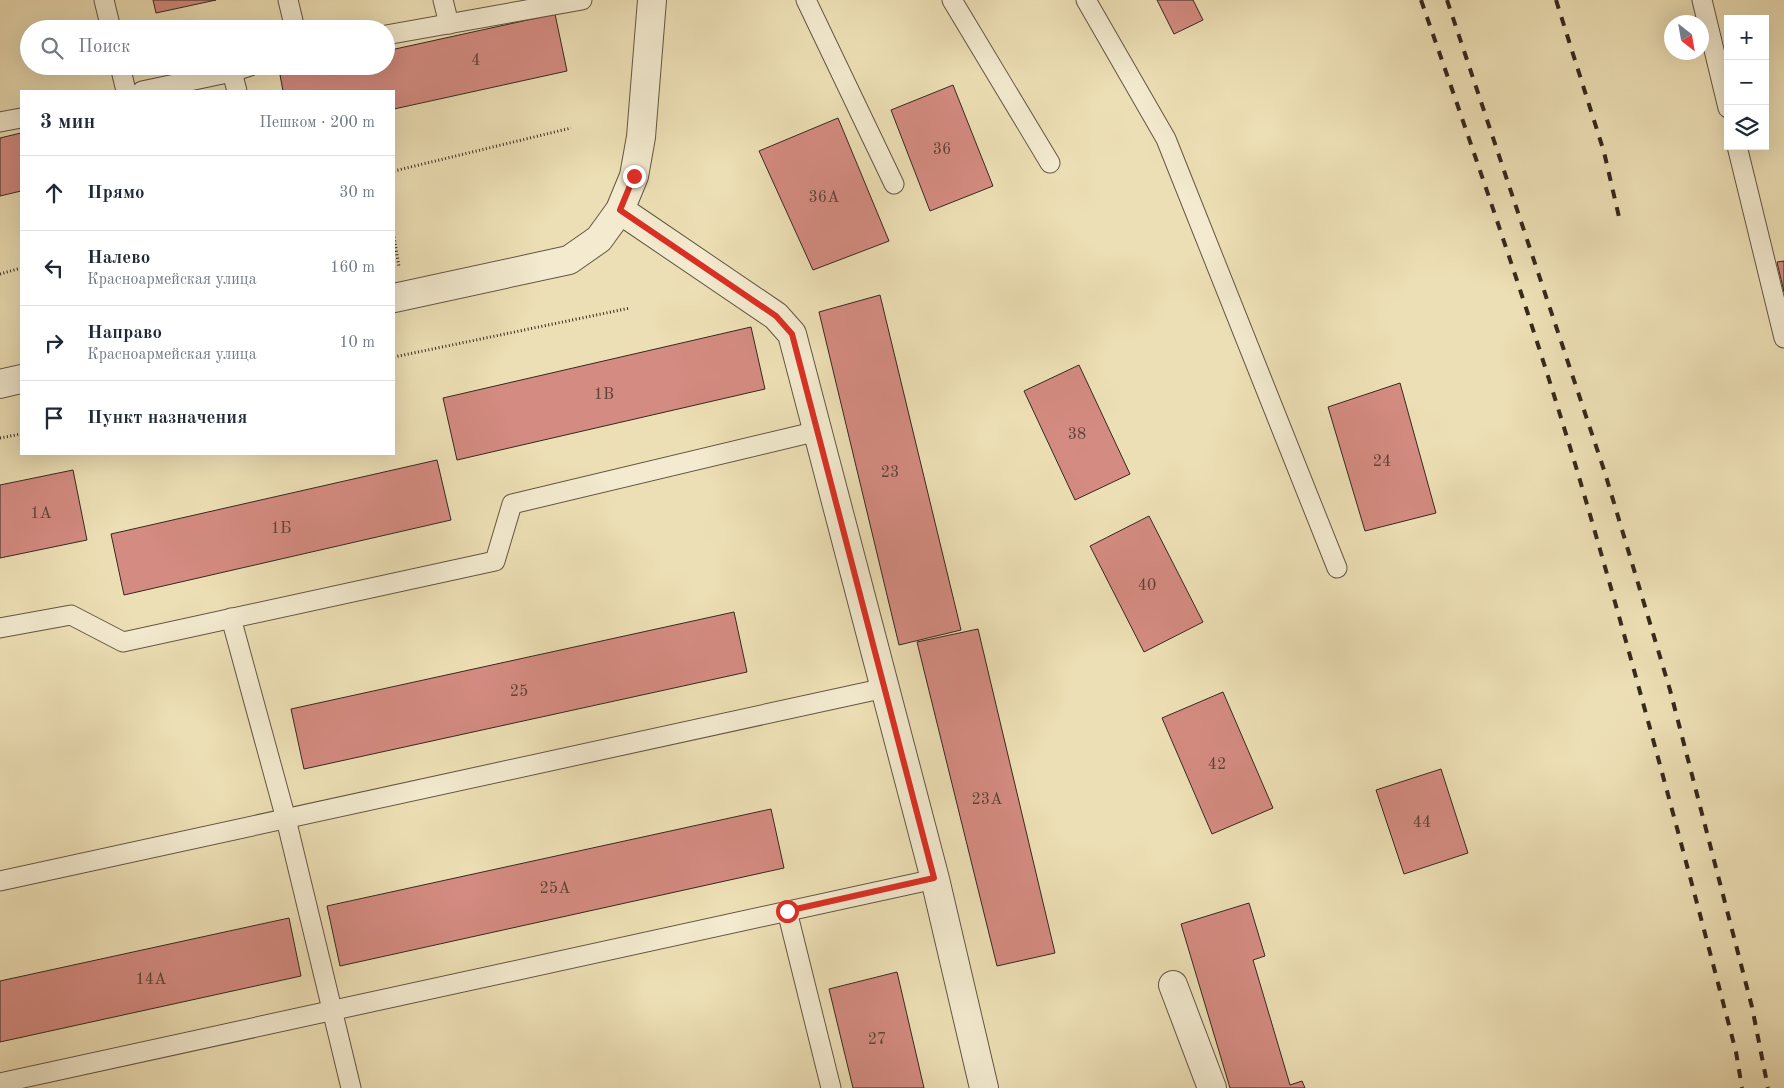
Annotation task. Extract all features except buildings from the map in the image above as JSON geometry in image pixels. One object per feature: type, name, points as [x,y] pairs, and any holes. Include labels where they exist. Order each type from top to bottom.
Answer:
[{"type":"street","points":[[395,298],[569,260],[599,239],[620,210],[634,176],[641,138],[652,0]]},
{"type":"street","points":[[620,210],[776,316],[792,334],[934,878],[984,1088]]},
{"type":"street","points":[[0,384],[20,379]]},
{"type":"street","points":[[1173,984],[1212,1088]]},
{"type":"lane","points":[[104,0],[109,20]]},
{"type":"lane","points":[[288,0],[293,20]]},
{"type":"lane","points":[[443,0],[449,24]]},
{"type":"lane","points":[[395,33],[582,0]]},
{"type":"lane","points":[[806,0],[894,184]]},
{"type":"lane","points":[[952,0],[1050,163]]},
{"type":"lane","points":[[1086,0],[1166,139],[1336,568]]},
{"type":"lane","points":[[1702,0],[1727,105]]},
{"type":"lane","points":[[122,75],[126,90]]},
{"type":"lane","points":[[146,90],[214,75]]},
{"type":"lane","points":[[237,90],[240,75]]},
{"type":"lane","points":[[0,122],[20,118]]},
{"type":"lane","points":[[1738,150],[1784,338]]},
{"type":"lane","points":[[0,628],[71,615],[123,642],[495,561],[512,504],[818,431]]},
{"type":"lane","points":[[231,618],[286,819],[351,1088]]},
{"type":"lane","points":[[0,881],[885,688]]},
{"type":"lane","points":[[0,1083],[934,878]]},
{"type":"lane","points":[[787,911],[831,1088]]},
{"type":"path","points":[[395,171],[571,128]]},
{"type":"path","points":[[395,243],[399,267]]},
{"type":"path","points":[[0,274],[20,268]]},
{"type":"path","points":[[395,357],[630,308]]},
{"type":"path","points":[[0,438],[20,434]]},
{"type":"railway","points":[[1421,0],[1483,178],[1579,477],[1679,836],[1736,1052],[1742,1088]]},
{"type":"railway","points":[[1447,0],[1605,473],[1670,690],[1752,1007],[1768,1088]]},
{"type":"railway","points":[[1556,0],[1604,152],[1619,217]]},
{"type":"route","points":[[634,176],[620,210],[776,316],[792,334],[934,878],[787,911]]}]
